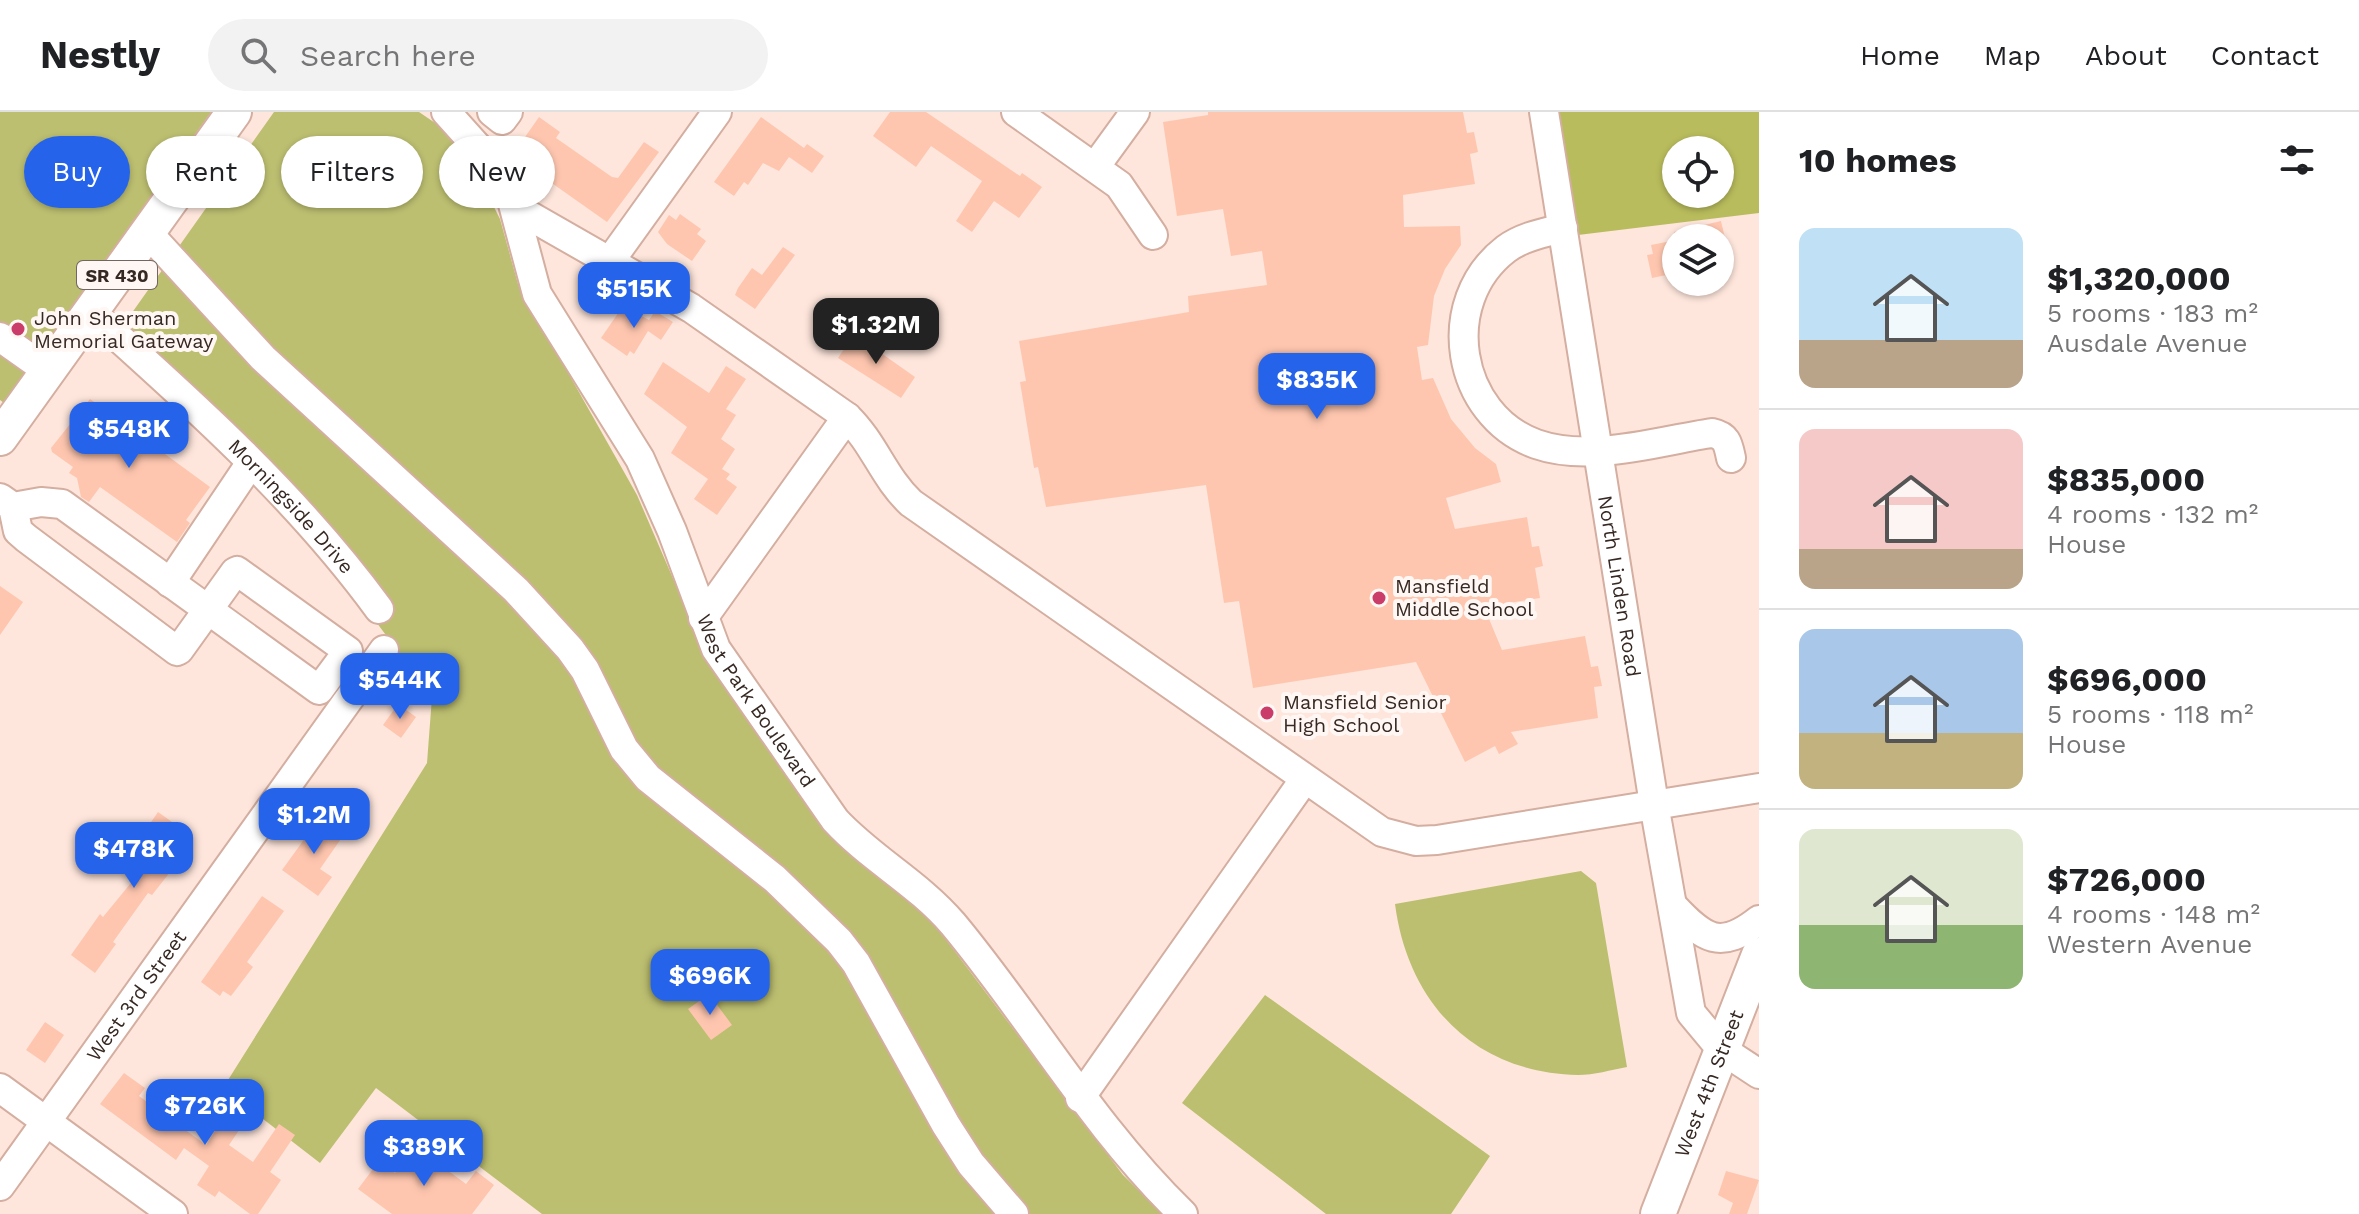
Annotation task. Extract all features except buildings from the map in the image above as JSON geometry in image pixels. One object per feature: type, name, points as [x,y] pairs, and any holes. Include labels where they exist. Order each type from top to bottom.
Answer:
[{"type":"main road","name":"SR 430","points":[[0,438],[234,112]]},
{"type":"main road","name":"West 4th Street","points":[[1658,1214],[1759,955]]},
{"type":"street","name":"West Park Boulevard","points":[[446,112],[466,136]]},
{"type":"street","points":[[492,112],[502,120],[508,112]]},
{"type":"street","points":[[600,256],[717,112]]},
{"type":"street","points":[[1016,112],[1095,167],[1129,197],[1153,235]]},
{"type":"street","points":[[1095,167],[1135,112]]},
{"type":"street","name":"North Linden Road","points":[[1544,112],[1654,804],[1691,1013],[1721,1049],[1759,1074]]},
{"type":"street","points":[[516,208],[691,308],[847,417],[868,437],[891,481],[911,503],[1368,825],[1416,841],[1759,788]]},
{"type":"street","name":"West Park Boulevard","points":[[516,208],[533,282],[543,305],[640,459],[725,666],[818,799],[854,841],[937,906],[1080,1098],[1130,1159],[1183,1214]]},
{"type":"street","points":[[1563,228],[1520,241],[1487,268],[1470,299],[1464,323],[1465,364],[1482,403],[1514,434],[1555,449],[1599,450],[1712,433],[1723,435],[1731,458]]},
{"type":"street","points":[[147,232],[263,358],[516,590],[585,670],[624,749],[648,778],[775,879],[839,941],[856,963],[954,1138],[997,1198],[1014,1214]]},
{"type":"street","points":[[533,282],[540,262],[556,247],[600,256]]},
{"type":"street","name":"Morningside Drive","points":[[90,312],[250,464],[339,557],[379,609]]},
{"type":"street","points":[[0,337],[48,371]]},
{"type":"street","points":[[703,618],[847,417]]},
{"type":"street","points":[[170,583],[250,464]]},
{"type":"street","points":[[6,503],[18,531],[26,538],[177,651],[207,611],[235,572],[240,571],[348,651],[319,690],[207,611],[62,504],[6,503]]},
{"type":"street","name":"West 3rd Street","points":[[0,1186],[384,650]]},
{"type":"street","points":[[1080,1098],[1304,780]]},
{"type":"street","points":[[1673,906],[1696,931],[1711,938],[1738,936],[1759,920]]},
{"type":"street","points":[[0,1088],[173,1214]]},
{"type":"green space","points":[[0,112],[211,112],[194,136],[146,136],[146,203],[4,403],[0,400]]},
{"type":"green space","points":[[274,112],[419,112],[441,127],[448,136],[439,136],[439,208],[494,208],[518,284],[637,495],[713,671],[819,822],[859,862],[908,897],[929,917],[1123,1175],[1163,1214],[542,1214],[376,1088],[320,1163],[223,1088],[427,763],[432,697],[333,564],[112,341],[206,208],[265,208],[265,136],[257,136]]},
{"type":"green space","points":[[1581,871],[1596,883],[1627,1067],[1578,1075],[1541,1071],[1508,1062],[1478,1046],[1453,1026],[1431,1002],[1402,940],[1395,904]]},
{"type":"green space","points":[[1265,995],[1490,1156],[1451,1214],[1326,1214],[1182,1103]]},
{"type":"shaded area","points":[[1559,112],[1759,112],[1759,213],[1578,235]]},
{"type":"place","name":"John Sherman Memorial Gateway","points":[[18,329]]},
{"type":"place","name":"Mansfield Middle School","points":[[1379,598]]},
{"type":"place","name":"Mansfield Senior High School","points":[[1267,713]]}]
